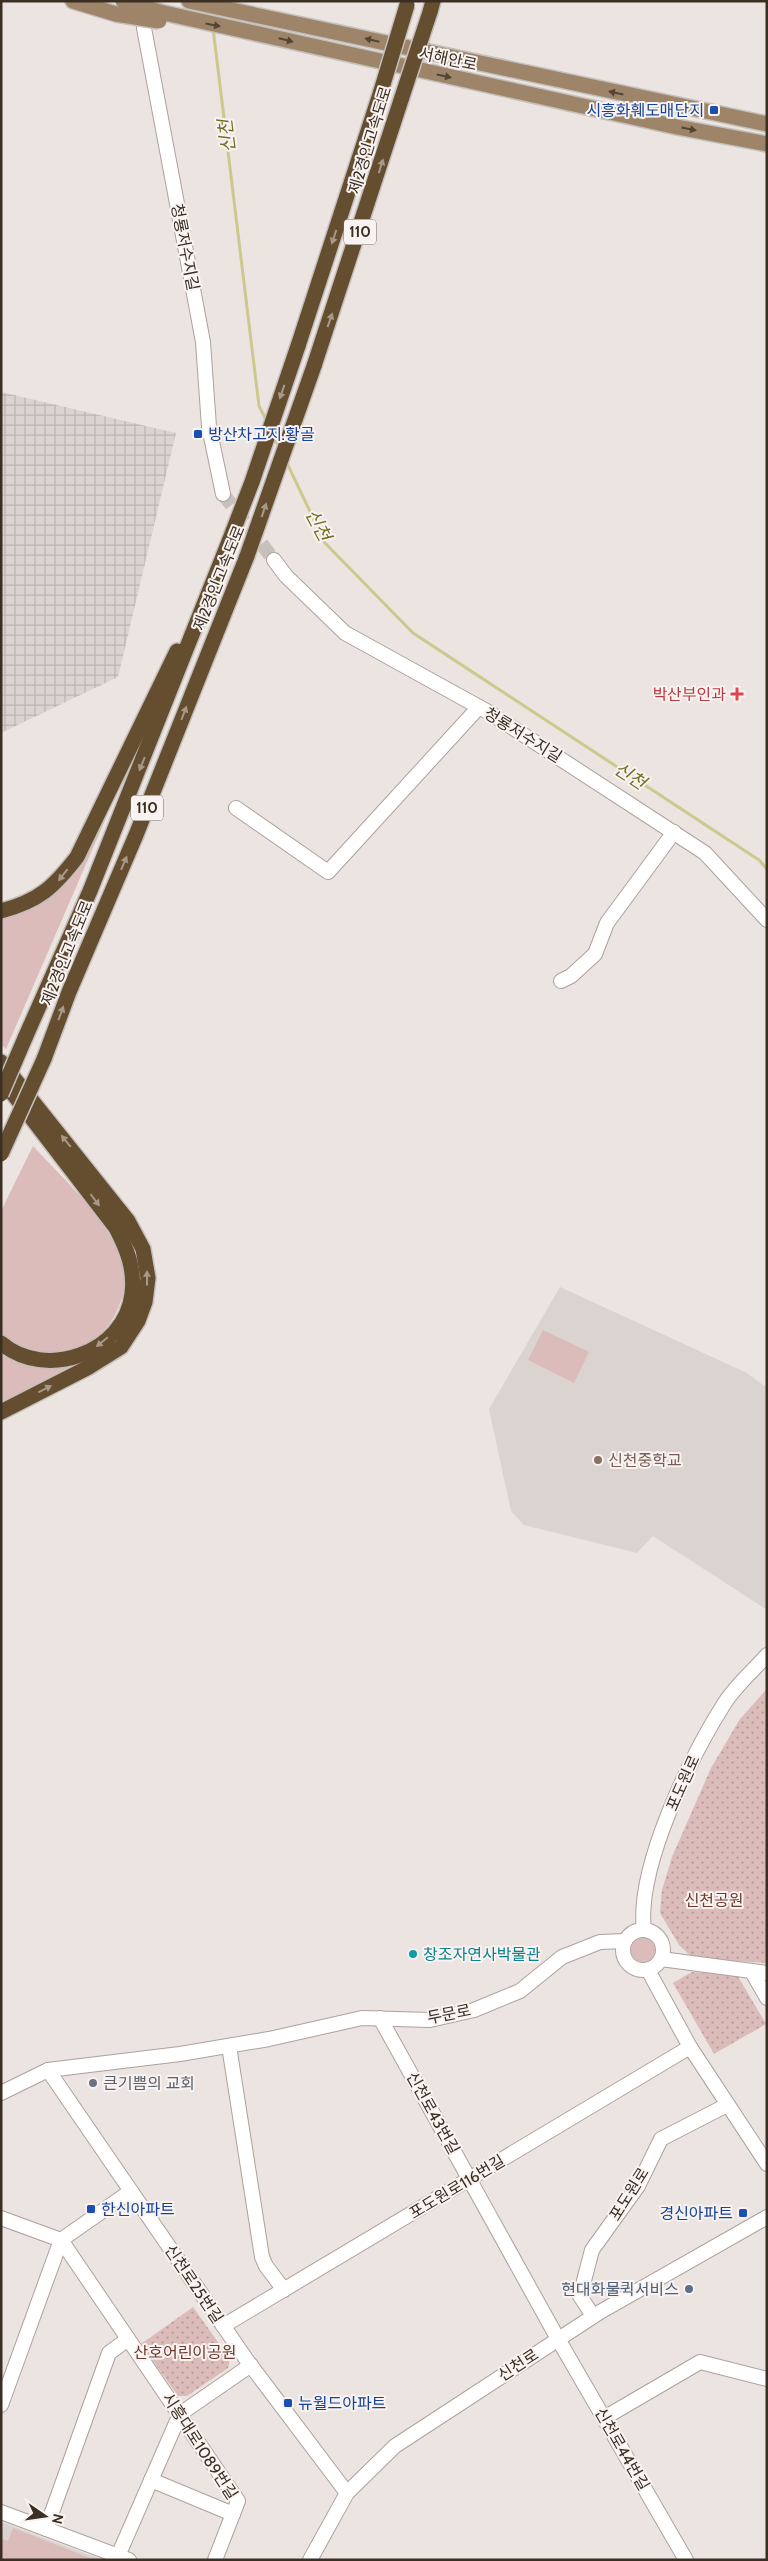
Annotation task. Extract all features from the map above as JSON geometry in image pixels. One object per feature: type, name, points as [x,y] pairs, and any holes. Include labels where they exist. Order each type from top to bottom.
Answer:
[{"type":"highway","name":"제2경인고속도로","points":[[1,1094],[90,892],[230,539],[298,346],[408,3]]},
{"type":"highway","name":"제2경인고속도로","points":[[1,1154],[44,1059],[69,992],[136,835],[246,556],[314,366],[431,6]]},
{"type":"highway","points":[[1,911],[40,897],[58,883],[78,857],[181,643],[213,583]]},
{"type":"highway","points":[[1,1062],[128,1221],[143,1249],[148,1278],[144,1302],[138,1321],[121,1347],[89,1367],[1,1412]]},
{"type":"highway","points":[[1,1078],[116,1228],[128,1252],[133,1273],[132,1295],[127,1313],[102,1344],[72,1359],[50,1362],[21,1356],[1,1343]]},
{"type":"main road","name":"서해안로","points":[[73,1],[238,30],[767,144]]},
{"type":"main road","name":"서해안로","points":[[189,1],[767,124]]},
{"type":"main road","points":[[211,1],[231,9]]},
{"type":"street","name":"청룡저수지길","points":[[143,1],[144,28],[203,342],[209,427],[223,494]]},
{"type":"street","name":"청룡저수지길","points":[[274,560],[286,576],[345,633],[479,707],[705,853],[767,920]]},
{"type":"street","points":[[236,808],[328,872],[479,707]]},
{"type":"street","points":[[561,981],[571,976],[595,954],[607,923],[674,832]]},
{"type":"street","name":"포도원로","points":[[644,1930],[642,1916],[648,1873],[684,1774],[725,1702],[767,1655]]},
{"type":"street","points":[[644,1930],[659,1937],[663,1948],[661,1959],[648,1970],[636,1969],[627,1963],[623,1952],[625,1941],[633,1932],[644,1930]]},
{"type":"street","name":"두문로","points":[[1,2093],[48,2070],[229,2046],[362,2018],[430,2020],[474,2010],[520,1991],[562,1957],[600,1942],[625,1941]]},
{"type":"street","points":[[661,1959],[767,1973]]},
{"type":"street","points":[[648,1970],[690,2047],[767,2164]]},
{"type":"street","points":[[752,1972],[767,1998]]},
{"type":"street","name":"신천로43번길","points":[[380,2018],[558,2339]]},
{"type":"street","points":[[229,2046],[262,2257],[266,2266],[284,2290]]},
{"type":"street","name":"포도원로116번길","points":[[223,2326],[690,2047]]},
{"type":"street","name":"신천로25번길","points":[[48,2070],[223,2326],[347,2492]]},
{"type":"street","name":"포도원로","points":[[592,2316],[580,2296],[592,2250],[638,2186],[661,2139],[727,2105]]},
{"type":"street","points":[[1,2405],[61,2240],[131,2191]]},
{"type":"street","name":"신천로","points":[[310,2560],[347,2492],[395,2446],[592,2316],[767,2217]]},
{"type":"street","points":[[1,2218],[61,2240]]},
{"type":"street","name":"시흥대로1089번길","points":[[61,2240],[238,2501],[215,2560]]},
{"type":"street","points":[[46,2529],[109,2353],[128,2339]]},
{"type":"street","name":"신천로44번길","points":[[558,2339],[686,2560]]},
{"type":"street","points":[[604,2418],[700,2362],[767,2379]]},
{"type":"street","points":[[1,2512],[124,2558],[151,2480],[180,2414],[251,2365]]},
{"type":"street","points":[[151,2480],[233,2514]]},
{"type":"shaded area","points":[[1,392],[176,433],[118,677],[1,733]]},
{"type":"shaded area","name":"신천중학교","points":[[560,1287],[747,1373],[767,1388],[767,1610],[653,1536],[637,1553],[524,1525],[511,1511],[489,1409]]},
{"type":"shaded area","points":[[1,2522],[103,2560],[1,2560]]},
{"type":"green space","points":[[106,818],[6,1049],[1,1044],[1,917],[22,911],[39,903],[65,881],[86,852]]},
{"type":"green space","points":[[33,1146],[72,1187],[97,1217],[117,1249],[125,1271],[124,1291],[112,1320],[91,1341],[65,1352],[35,1351],[17,1345],[1,1333],[1,1211]]},
{"type":"green space","points":[[543,1330],[589,1352],[574,1383],[528,1360]]},
{"type":"green space","points":[[1,1355],[18,1362],[36,1366],[72,1366],[1,1403]]},
{"type":"green space","name":"신천공원","points":[[767,1689],[767,1963],[694,1959],[679,1945],[660,1913],[662,1890],[672,1857],[711,1768],[740,1719]]},
{"type":"green space","points":[[643,1938],[651,1942],[655,1950],[651,1958],[643,1962],[635,1958],[631,1950],[635,1942]]},
{"type":"green space","points":[[692,1972],[737,1975],[766,2024],[714,2054],[673,1983]]},
{"type":"green space","name":"산호어린이공원","points":[[193,2307],[230,2359],[228,2368],[187,2396],[178,2396],[141,2344]]},
{"type":"green space","points":[[13,2528],[95,2560],[1,2560],[1,2539],[8,2541]]},
{"type":"waterway","name":"신천","points":[[213,28],[259,406],[267,422]]},
{"type":"waterway","name":"신천","points":[[274,437],[280,449]]},
{"type":"waterway","name":"신천","points":[[286,461],[325,543],[413,633],[759,860],[767,869]]},
{"type":"tunnel","points":[[223,494],[274,560]]},
{"type":"place","name":"시흥화훼도매단지","points":[[714,110]]},
{"type":"place","name":"방산차고지.황골","points":[[198,434]]},
{"type":"place","name":"박산부인과","points":[[737,694]]},
{"type":"place","name":"신천중학교","points":[[598,1460]]},
{"type":"place","name":"창조자연사박물관","points":[[413,1954]]},
{"type":"place","name":"큰기쁨의 교회","points":[[93,2083]]},
{"type":"place","name":"한신아파트","points":[[91,2209]]},
{"type":"place","name":"경신아파트","points":[[743,2213]]},
{"type":"place","name":"현대화물퀵서비스","points":[[689,2289]]},
{"type":"place","name":"뉴월드아파트","points":[[288,2403]]}]
